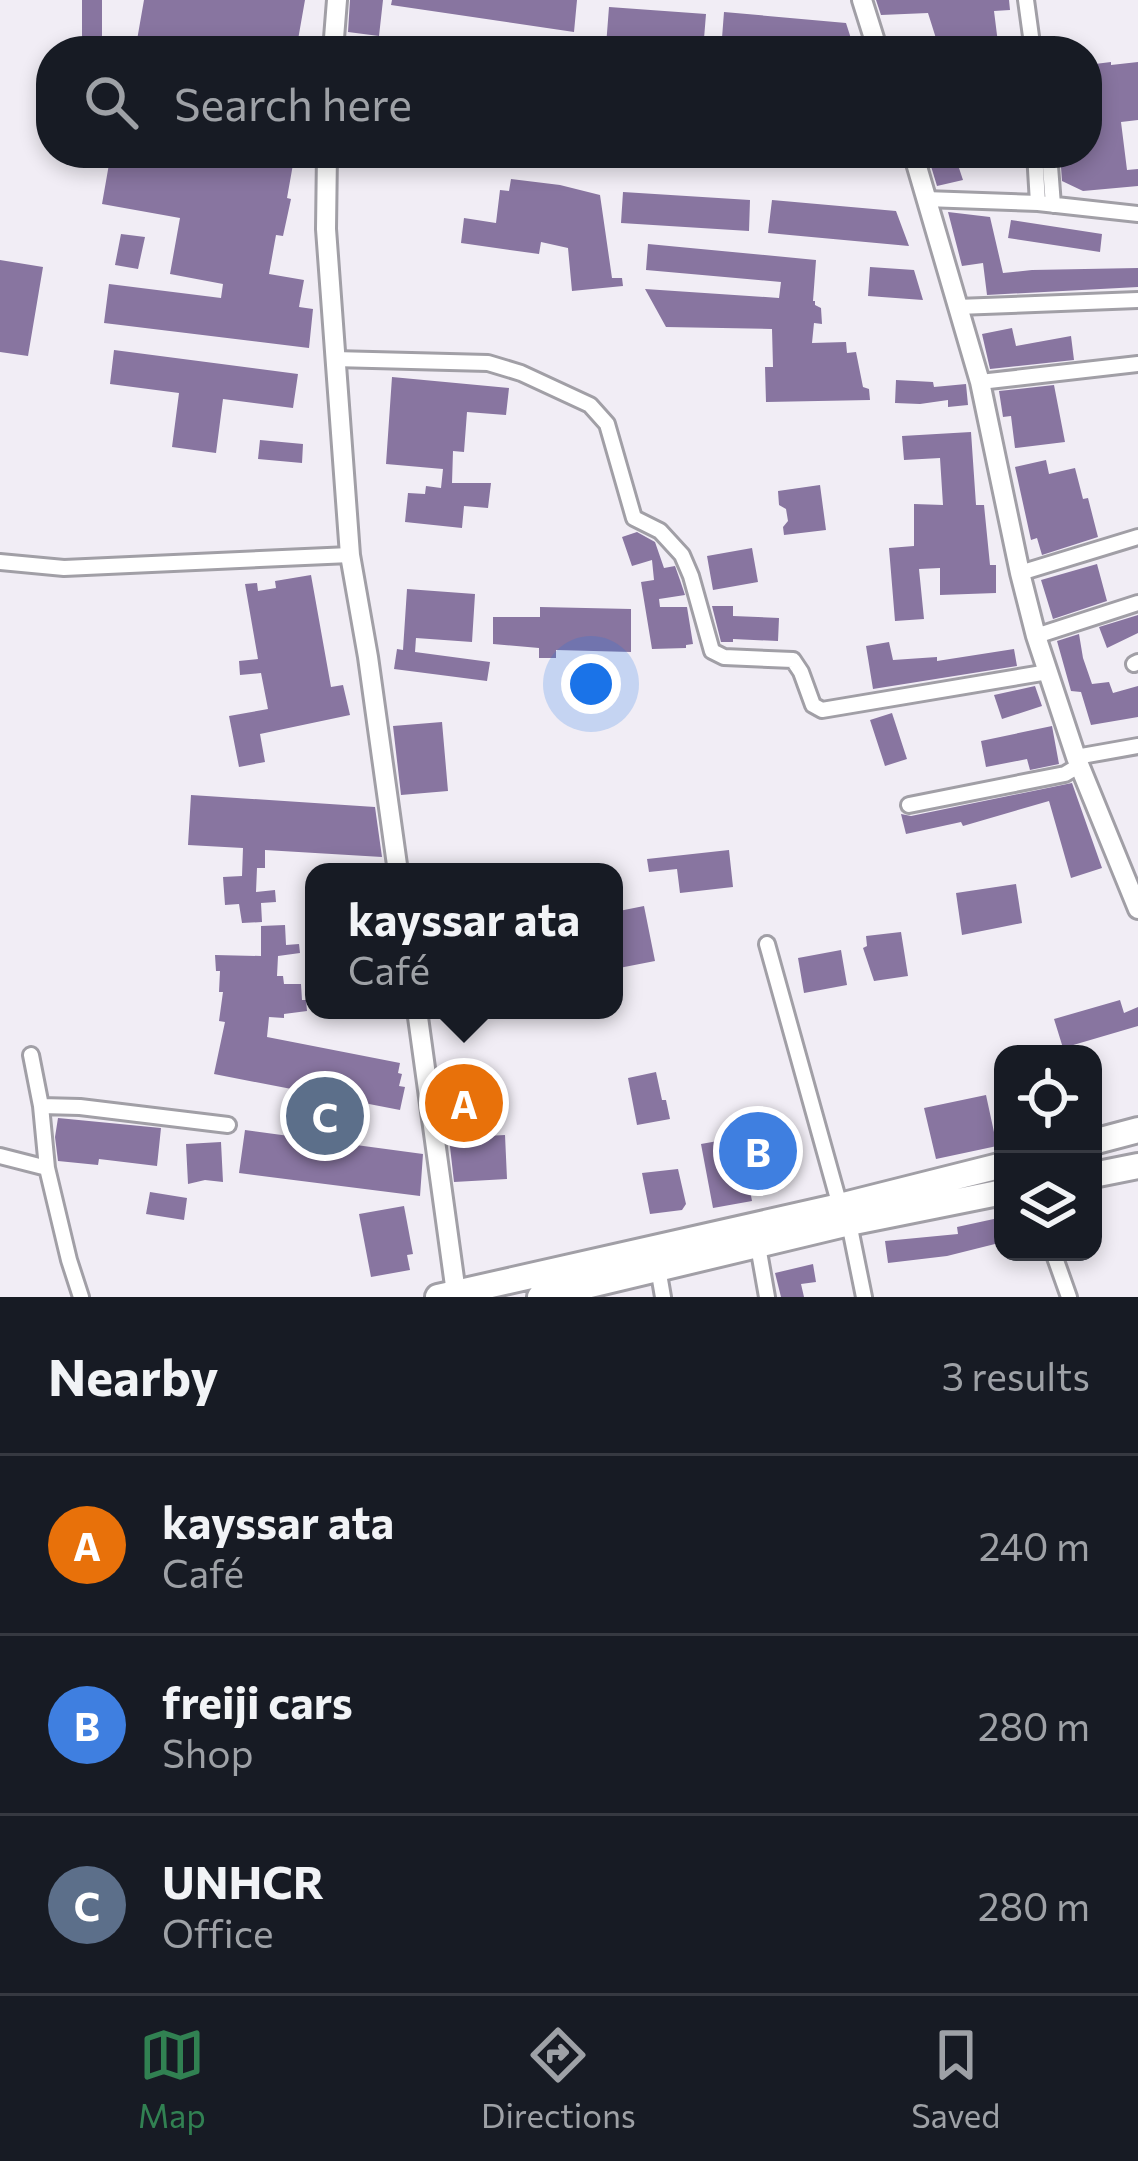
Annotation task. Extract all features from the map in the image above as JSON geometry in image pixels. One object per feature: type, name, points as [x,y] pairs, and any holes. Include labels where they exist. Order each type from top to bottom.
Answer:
[{"type":"highway","points":[[1102,1140],[1138,1130]]},
{"type":"highway","points":[[1102,1172],[1138,1166]]},
{"type":"highway","points":[[540,1297],[758,1246],[994,1168]]},
{"type":"highway","points":[[447,1295],[845,1215],[994,1193]]},
{"type":"street","points":[[334,36],[337,0]]},
{"type":"street","points":[[862,0],[873,36]]},
{"type":"street","points":[[1026,0],[1031,36]]},
{"type":"street","points":[[327,168],[326,229],[350,555],[397,863]]},
{"type":"street","points":[[917,168],[980,382],[1036,636],[1078,761],[1138,909]]},
{"type":"street","points":[[1038,168],[1046,204]]},
{"type":"street","points":[[1046,204],[1048,168]]},
{"type":"street","points":[[925,199],[1138,214]]},
{"type":"street","points":[[957,307],[1138,300]]},
{"type":"street","points":[[334,358],[488,364],[521,373],[597,410],[607,424],[634,518],[661,531],[687,565],[712,651],[724,657],[793,660],[816,708],[1048,672]]},
{"type":"street","points":[[980,382],[1138,364]]},
{"type":"street","points":[[1020,573],[1138,537]]},
{"type":"street","points":[[0,562],[64,568],[350,555]]},
{"type":"street","points":[[1036,636],[1138,603]]},
{"type":"street","points":[[909,805],[1065,774],[1078,761],[1138,746]]},
{"type":"street","points":[[767,944],[864,1297]]},
{"type":"street","points":[[418,1019],[447,1295]]},
{"type":"street","points":[[31,1055],[47,1168],[81,1297]]},
{"type":"street","points":[[41,1106],[228,1125]]},
{"type":"street","points":[[0,1156],[47,1168]]},
{"type":"street","points":[[758,1246],[767,1297]]},
{"type":"street","points":[[1056,1261],[1069,1297]]},
{"type":"street","points":[[658,1268],[663,1297]]},
{"type":"building","points":[[82,0],[102,0],[102,36],[82,36]]},
{"type":"building","points":[[144,0],[305,0],[299,36],[138,36]]},
{"type":"building","points":[[350,0],[383,0],[379,36],[348,32]]},
{"type":"building","points":[[392,0],[577,0],[574,32],[391,5]]},
{"type":"building","points":[[876,0],[1009,0],[1010,10],[994,11],[997,36],[935,36],[928,13],[881,15]]},
{"type":"building","points":[[609,7],[706,14],[704,36],[607,36]]},
{"type":"building","points":[[724,12],[846,23],[850,36],[722,36]]},
{"type":"building","points":[[1138,62],[1138,120],[1121,122],[1127,170],[1138,169],[1138,186],[1083,191],[1062,181],[1061,168],[1102,168],[1102,63]]},
{"type":"building","points":[[108,168],[292,168],[283,236],[276,235],[269,274],[304,280],[299,307],[313,309],[309,348],[104,323],[109,284],[221,298],[223,284],[170,274],[180,218],[102,204]]},
{"type":"building","points":[[932,168],[959,168],[963,180],[937,186]]},
{"type":"building","points":[[511,179],[600,195],[612,278],[622,278],[623,286],[572,291],[568,248],[541,242],[539,254],[461,243],[464,218],[496,223],[500,190],[509,191]]},
{"type":"building","points":[[623,192],[750,200],[749,231],[621,223]]},
{"type":"building","points":[[772,200],[896,211],[909,246],[768,233]]},
{"type":"building","points":[[948,212],[990,217],[1003,273],[1138,268],[1138,287],[987,295],[983,263],[962,266]]},
{"type":"building","points":[[1011,220],[1102,234],[1100,252],[1008,238]]},
{"type":"building","points":[[121,234],[145,237],[138,269],[115,265]]},
{"type":"building","points":[[648,244],[816,260],[813,301],[821,308],[822,324],[814,323],[812,343],[846,342],[847,353],[856,352],[870,400],[766,402],[765,367],[773,367],[772,329],[666,327],[645,289],[779,298],[781,282],[646,270]]},
{"type":"building","points":[[0,260],[43,267],[28,356],[0,352]]},
{"type":"building","points":[[870,267],[914,270],[923,300],[868,296]]},
{"type":"building","points":[[1012,328],[1016,346],[1071,336],[1074,360],[990,369],[982,334]]},
{"type":"building","points":[[114,350],[298,374],[293,408],[223,399],[216,453],[172,447],[179,393],[110,384]]},
{"type":"building","points":[[392,377],[509,388],[506,415],[467,412],[464,452],[453,451],[452,483],[491,483],[488,508],[464,506],[462,528],[405,522],[408,493],[425,494],[426,486],[441,488],[443,469],[386,464]]},
{"type":"building","points":[[896,380],[933,382],[934,387],[966,384],[968,405],[948,407],[948,400],[895,403]]},
{"type":"building","points":[[1054,385],[1065,442],[1015,448],[1011,416],[1003,417],[999,391]]},
{"type":"building","points":[[971,432],[976,505],[984,505],[990,565],[996,565],[996,593],[940,595],[940,568],[919,569],[924,619],[895,621],[889,548],[914,546],[914,504],[943,505],[940,458],[904,460],[902,436]]},
{"type":"building","points":[[260,440],[303,444],[302,463],[258,459]]},
{"type":"building","points":[[1046,460],[1049,474],[1075,468],[1098,537],[1042,555],[1037,538],[1031,540],[1015,467]]},
{"type":"building","points":[[820,485],[826,530],[784,535],[788,521],[778,491]]},
{"type":"building","points":[[637,532],[655,542],[664,568],[675,566],[685,595],[659,599],[660,607],[687,607],[693,644],[686,648],[652,649],[641,582],[654,580],[652,560],[632,566],[622,537]]},
{"type":"building","points":[[752,548],[758,582],[713,590],[707,556]]},
{"type":"building","points":[[1097,564],[1107,601],[1053,619],[1041,580]]},
{"type":"building","points":[[311,575],[331,687],[343,685],[350,715],[260,734],[265,762],[239,767],[229,716],[268,709],[261,673],[240,675],[239,661],[258,659],[245,584],[257,583],[258,591],[276,588],[275,581]]},
{"type":"building","points":[[407,589],[475,594],[472,642],[416,638],[415,652],[490,662],[487,681],[394,669],[397,649],[403,650]]},
{"type":"building","points":[[712,606],[733,606],[733,616],[779,618],[778,641],[721,642]]},
{"type":"building","points":[[540,607],[631,609],[631,652],[556,650],[556,658],[539,658],[539,648],[493,644],[493,617],[540,617]]},
{"type":"building","points":[[1138,615],[1138,633],[1107,648],[1099,627]]},
{"type":"building","points":[[1079,634],[1092,684],[1109,682],[1113,693],[1138,686],[1138,717],[1091,725],[1081,692],[1071,691],[1057,641]]},
{"type":"building","points":[[889,642],[893,660],[937,657],[937,661],[1014,649],[1017,666],[873,689],[866,646]]},
{"type":"building","points":[[1035,686],[1042,706],[1002,719],[994,695]]},
{"type":"building","points":[[892,713],[907,759],[885,766],[870,720]]},
{"type":"building","points":[[442,722],[448,791],[401,795],[393,726]]},
{"type":"building","points":[[1052,726],[1059,764],[1030,770],[1027,759],[986,767],[981,741]]},
{"type":"building","points":[[1072,783],[1102,868],[1071,878],[1049,801],[963,826],[961,822],[906,834],[901,814],[911,816]]},
{"type":"building","points":[[191,795],[375,807],[382,857],[265,850],[265,868],[257,868],[256,892],[275,890],[276,902],[261,903],[262,922],[242,923],[239,904],[225,905],[223,877],[242,876],[243,848],[188,845]]},
{"type":"building","points":[[729,850],[733,887],[680,893],[677,869],[649,872],[647,859]]},
{"type":"building","points":[[1016,884],[1022,923],[962,935],[956,893]]},
{"type":"building","points":[[644,906],[655,961],[623,967],[623,910]]},
{"type":"building","points":[[285,925],[286,945],[299,944],[300,953],[278,956],[277,976],[283,976],[284,984],[301,984],[305,1000],[305,1011],[269,1017],[267,1037],[400,1063],[399,1086],[405,1087],[400,1110],[214,1074],[225,1022],[219,1021],[223,992],[219,992],[215,955],[261,956],[261,926]]},
{"type":"building","points":[[901,932],[908,976],[874,981],[863,948],[866,936]]},
{"type":"building","points":[[841,950],[847,985],[804,993],[798,958]]},
{"type":"building","points":[[1120,1000],[1124,1013],[1138,1007],[1138,1026],[1073,1045],[1062,1045],[1054,1019]]},
{"type":"building","points":[[656,1072],[670,1119],[637,1125],[628,1078]]},
{"type":"building","points":[[986,1095],[994,1147],[936,1159],[924,1108]]},
{"type":"building","points":[[58,1118],[161,1128],[157,1166],[99,1159],[98,1165],[58,1161]]},
{"type":"building","points":[[245,1130],[423,1154],[420,1196],[239,1173]]},
{"type":"building","points":[[505,1135],[507,1179],[454,1182],[449,1138]]},
{"type":"building","points":[[740,1137],[752,1201],[713,1208],[701,1144]]},
{"type":"building","points":[[221,1142],[223,1182],[188,1184],[186,1144]]},
{"type":"building","points":[[678,1169],[686,1204],[682,1210],[650,1214],[642,1173]]},
{"type":"building","points":[[150,1192],[187,1198],[184,1220],[146,1214]]},
{"type":"building","points":[[404,1206],[413,1254],[407,1255],[410,1270],[371,1277],[359,1214]]},
{"type":"building","points":[[994,1219],[994,1244],[888,1263],[885,1241],[958,1234],[957,1227]]},
{"type":"building","points":[[813,1264],[816,1282],[801,1284],[804,1297],[781,1297],[775,1273]]},
{"type":"place","name":"kayssar ata","points":[[464,1103]]},
{"type":"place","name":"UNHCR","points":[[325,1116]]},
{"type":"place","name":"freiji cars","points":[[758,1151]]}]
